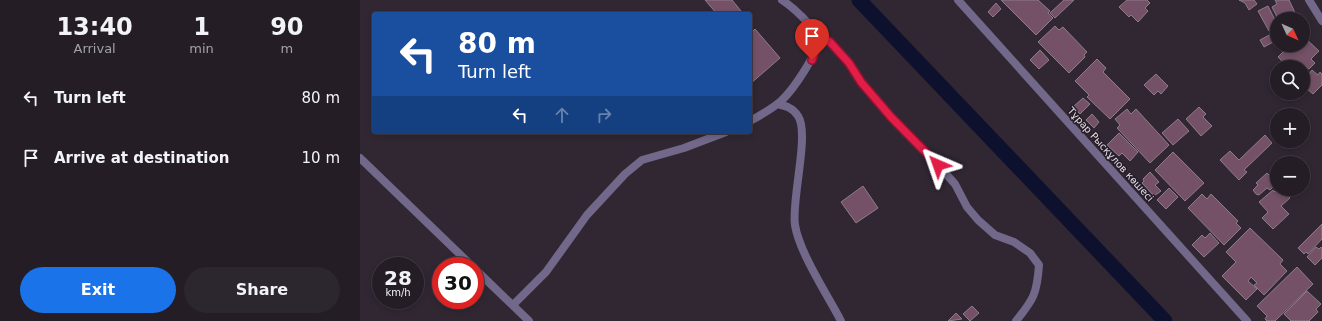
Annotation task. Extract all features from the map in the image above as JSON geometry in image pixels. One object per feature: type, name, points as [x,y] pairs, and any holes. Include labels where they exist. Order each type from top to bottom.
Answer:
[{"type":"street","points":[[782,0],[794,8],[817,35],[830,42],[891,117],[929,155],[955,184],[967,207],[978,220],[995,235],[1014,242],[1030,253],[1039,265],[1038,288],[1028,306],[1016,321]]},
{"type":"street","name":"Тұрар Рысқұлов көшесі","points":[[958,0],[1247,321]]},
{"type":"street","points":[[1308,0],[1322,21]]},
{"type":"street","points":[[752,120],[783,100],[812,60],[818,42],[817,35]]},
{"type":"street","points":[[778,104],[789,107],[799,117],[802,135],[795,225],[804,253],[841,321]]},
{"type":"street","points":[[512,305],[546,272],[587,215],[625,174],[642,160],[684,148],[721,134]]},
{"type":"street","points":[[360,158],[463,257]]},
{"type":"street","points":[[484,278],[529,321]]},
{"type":"building","points":[[705,0],[732,0],[741,11],[740,12],[715,12]]},
{"type":"building","points":[[1001,0],[1038,0],[1050,11],[1048,13],[1053,18],[1036,35]]},
{"type":"building","points":[[1064,0],[1074,0],[1055,18],[1050,13]]},
{"type":"building","points":[[1127,0],[1147,0],[1150,3],[1145,8],[1148,11],[1138,22],[1131,15],[1129,17],[1119,7]]},
{"type":"building","points":[[1239,0],[1254,0],[1257,4],[1249,10],[1245,3]]},
{"type":"building","points":[[1275,0],[1289,0],[1295,12],[1274,12],[1272,7],[1277,4]]},
{"type":"building","points":[[996,3],[1001,9],[993,17],[988,12]]},
{"type":"building","points":[[1268,6],[1271,12],[1270,30],[1269,31],[1258,11]]},
{"type":"building","points":[[1055,26],[1059,30],[1063,27],[1087,52],[1084,55],[1085,57],[1069,73],[1038,42]]},
{"type":"building","points":[[755,29],[780,58],[752,82],[752,32]]},
{"type":"building","points":[[1270,35],[1270,44],[1264,47],[1260,40]]},
{"type":"building","points":[[1310,43],[1319,51],[1311,59],[1315,63],[1310,68],[1310,60],[1281,60],[1278,57],[1283,52],[1310,52]]},
{"type":"building","points":[[1040,50],[1049,60],[1039,69],[1030,60]]},
{"type":"building","points":[[1097,59],[1106,68],[1103,72],[1130,99],[1110,119],[1087,97],[1089,95],[1075,81]]},
{"type":"building","points":[[1312,70],[1318,75],[1320,72],[1322,74],[1322,85],[1313,94],[1310,91],[1310,72]]},
{"type":"building","points":[[1156,74],[1168,86],[1161,94],[1158,91],[1154,95],[1144,85]]},
{"type":"building","points":[[1083,98],[1090,104],[1080,114],[1073,107]]},
{"type":"building","points":[[1199,107],[1206,114],[1203,117],[1212,126],[1201,136],[1186,119]]},
{"type":"building","points":[[1127,109],[1131,114],[1136,109],[1169,145],[1150,163],[1117,128],[1120,125],[1115,119]]},
{"type":"building","points":[[1092,114],[1099,122],[1094,128],[1086,120]]},
{"type":"building","points":[[1178,119],[1189,131],[1173,145],[1162,133]]},
{"type":"building","points":[[1119,133],[1138,152],[1130,161],[1122,153],[1119,156],[1107,145]]},
{"type":"building","points":[[1265,135],[1270,141],[1270,145],[1244,170],[1247,172],[1239,180],[1220,160],[1230,151],[1239,160]]},
{"type":"building","points":[[1173,152],[1204,183],[1185,201],[1155,170]]},
{"type":"building","points":[[1150,172],[1159,182],[1155,185],[1161,191],[1154,196],[1142,183],[1144,181],[1143,179]]},
{"type":"building","points":[[1267,173],[1270,176],[1270,190],[1267,188],[1259,195],[1256,194],[1253,190],[1258,185],[1256,183]]},
{"type":"building","points":[[863,186],[878,208],[856,223],[841,202]]},
{"type":"building","points":[[1169,188],[1178,197],[1166,209],[1157,200]]},
{"type":"building","points":[[1270,193],[1270,196],[1288,196],[1290,198],[1281,206],[1289,214],[1273,229],[1262,218],[1268,212],[1259,202]]},
{"type":"building","points":[[1202,194],[1207,199],[1211,194],[1238,221],[1236,223],[1241,228],[1224,245],[1188,208]]},
{"type":"building","points":[[1322,224],[1322,239],[1308,254],[1306,252],[1304,254],[1298,248]]},
{"type":"building","points":[[1250,228],[1283,260],[1280,264],[1287,271],[1264,295],[1254,285],[1257,283],[1251,277],[1248,281],[1257,289],[1246,300],[1222,276],[1236,262],[1226,252]]},
{"type":"building","points":[[1210,233],[1219,243],[1204,257],[1192,245],[1202,235],[1205,238]]},
{"type":"building","points":[[1316,247],[1319,249],[1321,247],[1322,258],[1315,265],[1307,257]]},
{"type":"building","points":[[1297,267],[1313,284],[1275,321],[1267,321],[1265,319],[1267,316],[1257,306]]},
{"type":"building","points":[[1307,291],[1321,304],[1316,309],[1318,312],[1309,321],[1291,321],[1284,314]]},
{"type":"building","points":[[972,306],[979,313],[970,321],[963,314]]},
{"type":"building","points":[[956,313],[962,319],[948,321]]},
{"type":"waterway","points":[[859,0],[1165,321]]},
{"type":"route","points":[[812,60],[818,42],[817,35],[830,42],[849,63],[861,82],[891,117],[938,165]]}]
